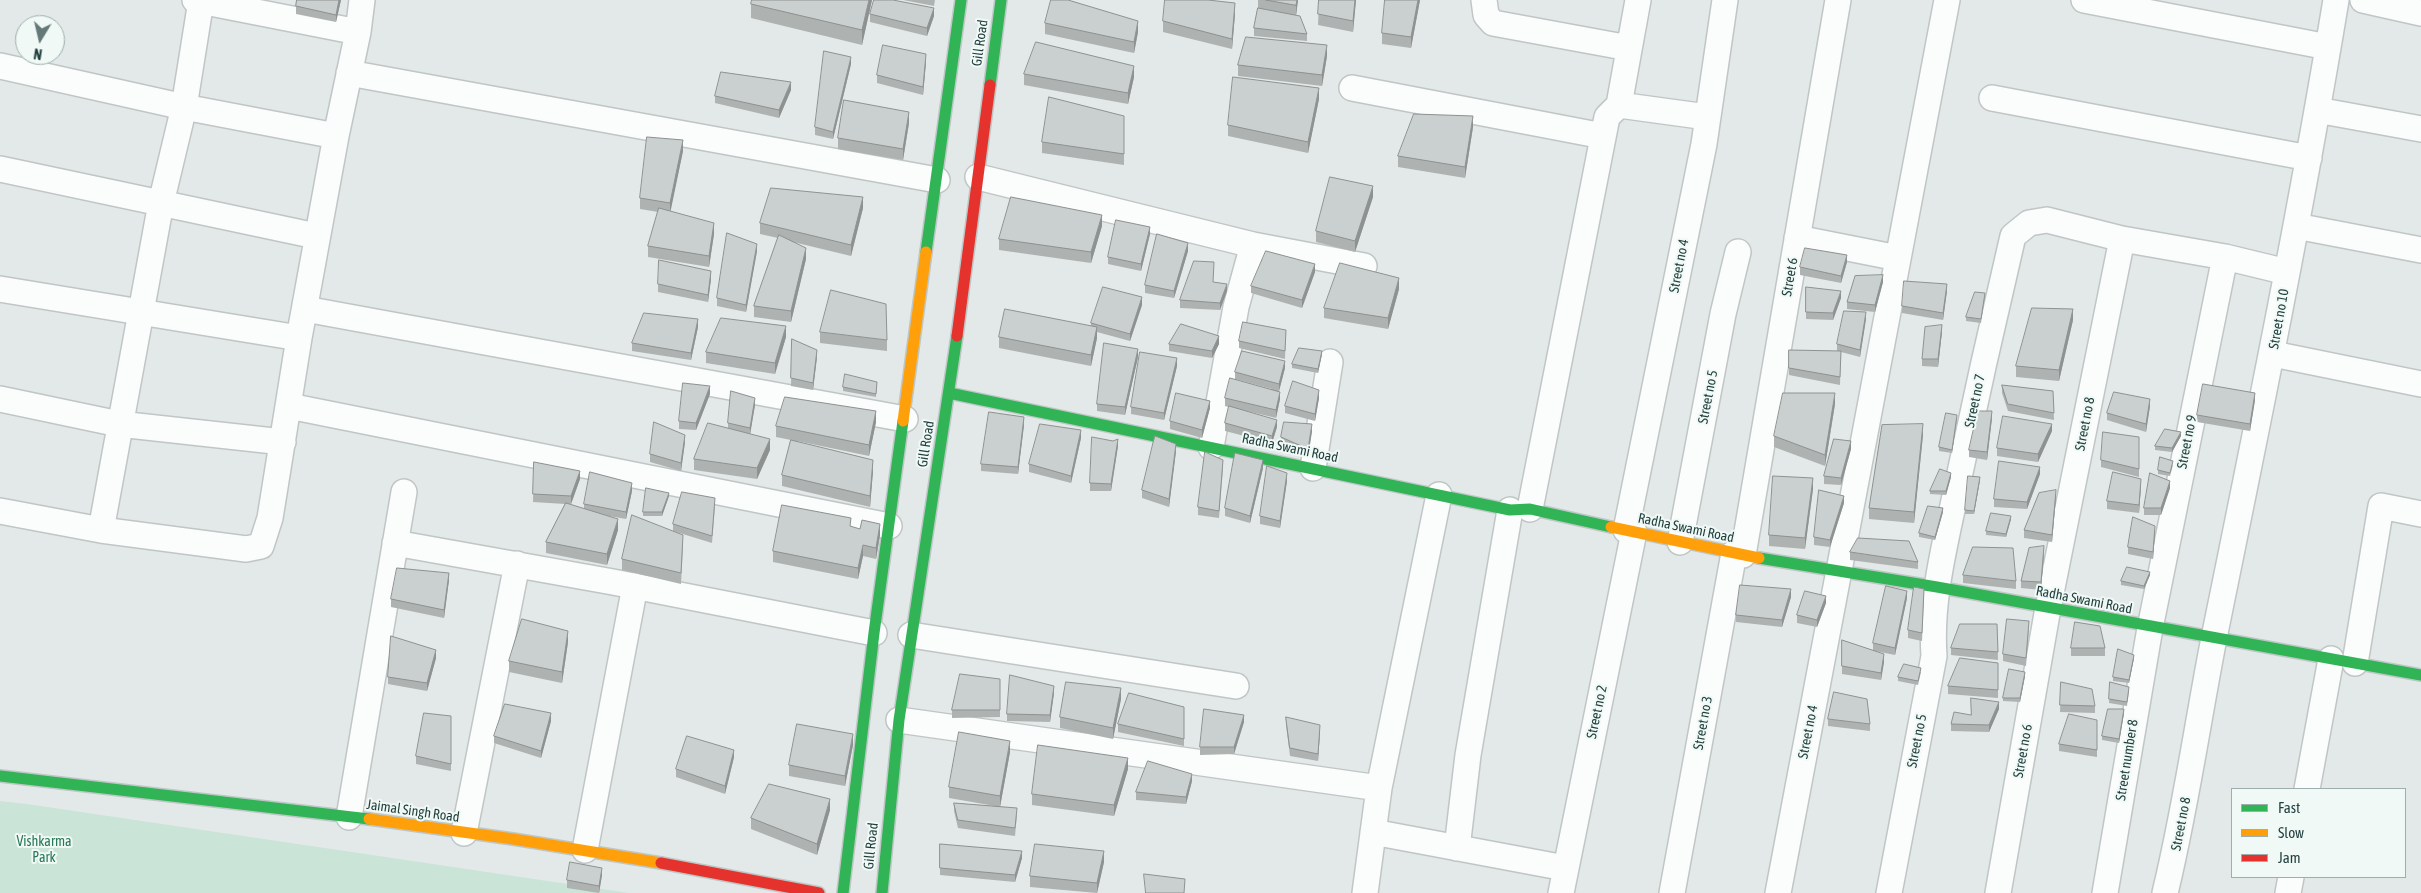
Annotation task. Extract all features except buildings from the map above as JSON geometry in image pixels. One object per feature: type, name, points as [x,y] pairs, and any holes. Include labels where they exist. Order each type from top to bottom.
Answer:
[{"type":"street","points":[[0,511],[101,530],[246,549],[261,546],[270,518],[316,236],[358,32],[362,0]]},
{"type":"street","name":"Gill Road","points":[[843,893],[874,633],[905,419],[961,0]]},
{"type":"street","name":"Gill Road","points":[[882,893],[899,720],[949,393],[1001,0]]},
{"type":"street","points":[[1484,0],[1486,15],[1493,23],[1629,48]]},
{"type":"street","points":[[1457,848],[1468,755],[1520,510],[1607,117],[1618,105],[1638,0]]},
{"type":"street","name":"Street no 4","points":[[1630,531],[1704,144],[1725,0]]},
{"type":"street","name":"Street 6","points":[[1738,554],[1797,238],[1838,0]]},
{"type":"street","name":"Street no 4","points":[[1778,893],[1947,0]]},
{"type":"street","points":[[2084,0],[2328,47]]},
{"type":"street","name":"Street no 10","points":[[2214,637],[2273,354],[2336,0]]},
{"type":"street","points":[[2363,0],[2421,13]]},
{"type":"street","points":[[101,530],[161,203],[184,107],[198,1],[358,32]]},
{"type":"street","points":[[0,66],[184,107],[336,136]]},
{"type":"street","points":[[349,73],[937,180]]},
{"type":"street","points":[[1352,88],[1603,136]]},
{"type":"street","points":[[1992,98],[2309,158]]},
{"type":"street","points":[[1618,105],[1708,117]]},
{"type":"street","points":[[2317,110],[2421,129]]},
{"type":"street","points":[[0,169],[316,236]]},
{"type":"street","points":[[978,177],[1253,246],[1364,266]]},
{"type":"street","name":"Street no 7","points":[[1936,587],[1981,369],[2012,236],[2029,223],[2047,220],[2122,239]]},
{"type":"street","points":[[2296,226],[2421,250]]},
{"type":"street","points":[[1797,238],[1898,258]]},
{"type":"street","points":[[2122,239],[2225,257],[2287,272]]},
{"type":"street","name":"Street no 8","points":[[2048,608],[2122,239]]},
{"type":"street","points":[[1211,447],[1236,308],[1253,246]]},
{"type":"street","name":"Street no 5","points":[[1680,542],[1724,314],[1738,252]]},
{"type":"street","name":"Street no 9","points":[[2150,628],[2225,257]]},
{"type":"street","points":[[0,289],[299,338]]},
{"type":"street","points":[[305,309],[905,419]]},
{"type":"street","points":[[2273,354],[2421,384]]},
{"type":"street","points":[[1313,468],[1330,362]]},
{"type":"street","name":"Radha Swami Road","points":[[949,393],[1439,495],[1630,531],[1738,554],[1936,587],[2150,628],[2214,637],[2421,675]]},
{"type":"street","points":[[0,399],[119,424],[283,442]]},
{"type":"street","points":[[289,406],[890,526]]},
{"type":"street","points":[[348,817],[404,492]]},
{"type":"street","points":[[1365,893],[1379,788],[1439,495]]},
{"type":"street","points":[[2355,663],[2381,506],[2421,514]]},
{"type":"street","name":"Street no 2","points":[[1560,893],[1630,531]]},
{"type":"street","points":[[395,543],[635,586],[874,633]]},
{"type":"street","name":"Street no 3","points":[[1672,893],[1738,554]]},
{"type":"street","points":[[464,833],[517,564]]},
{"type":"street","points":[[585,850],[635,586]]},
{"type":"street","name":"Street no 5","points":[[1889,893],[1934,656],[1932,634],[1936,587]]},
{"type":"street","name":"Street no 6","points":[[1998,893],[2048,608]]},
{"type":"street","name":"Street number 8","points":[[2105,893],[2150,628]]},
{"type":"street","points":[[911,636],[1236,686]]},
{"type":"street","name":"Street no 8","points":[[2165,893],[2199,732],[2214,637]]},
{"type":"street","points":[[2307,788],[2331,659]]},
{"type":"street","points":[[899,720],[1379,788]]},
{"type":"street","name":"Jaimal Singh Road","points":[[0,776],[348,817],[585,850],[739,876],[820,893]]},
{"type":"street","points":[[1373,832],[1565,868]]},
{"type":"street","points":[[2288,893],[2291,878]]},
{"type":"green space","name":"Vishkarma Park","points":[[0,801],[27,804],[629,893],[0,893]]},
{"type":"traffic: fast","points":[[926,252],[961,0]]},
{"type":"traffic: fast","points":[[990,85],[1001,0]]},
{"type":"traffic: fast","points":[[882,893],[899,720],[957,336]]},
{"type":"traffic: fast","points":[[949,393],[1510,510],[1530,509],[1611,527]]},
{"type":"traffic: fast","points":[[843,893],[874,633],[903,421]]},
{"type":"traffic: fast","points":[[1759,558],[1937,587],[2421,675]]},
{"type":"traffic: fast","points":[[0,776],[369,819]]},
{"type":"traffic: slow","points":[[903,421],[926,252]]},
{"type":"traffic: slow","points":[[1611,527],[1759,558]]},
{"type":"traffic: slow","points":[[369,819],[513,839],[661,863]]},
{"type":"traffic: jam","points":[[957,336],[990,85]]},
{"type":"traffic: jam","points":[[661,863],[819,893]]}]
